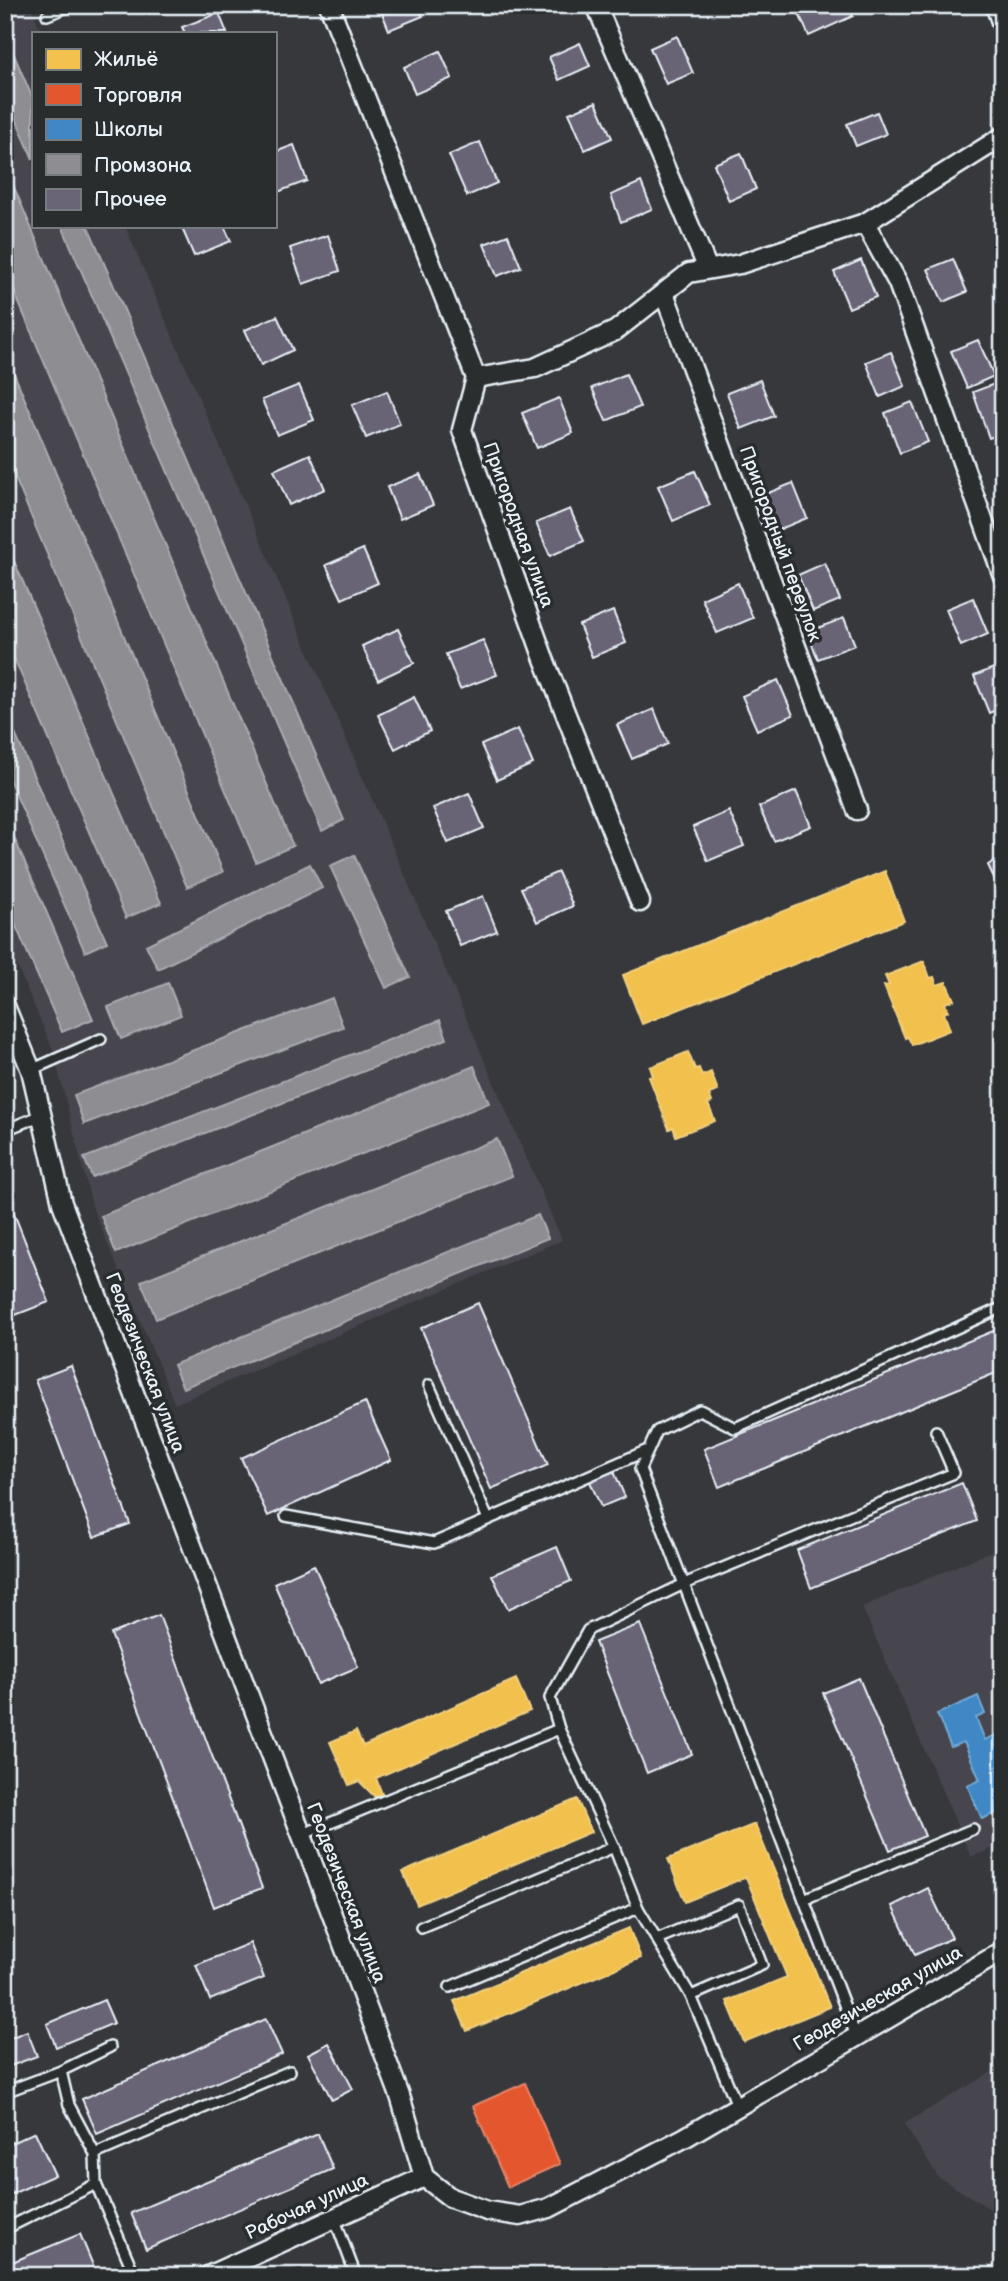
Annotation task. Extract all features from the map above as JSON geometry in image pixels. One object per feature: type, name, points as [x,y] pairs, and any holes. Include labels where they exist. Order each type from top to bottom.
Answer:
[{"type":"street","points":[[329,5],[476,378],[535,368],[603,337],[689,273],[740,264],[865,223],[1002,136]]},
{"type":"street","points":[[596,5],[708,269]]},
{"type":"street","points":[[995,5],[1003,27]]},
{"type":"street","points":[[865,223],[898,283],[1003,576]]},
{"type":"street","name":"Пригородный переулок","points":[[664,293],[857,810]]},
{"type":"street","name":"Пригородная улица","points":[[476,378],[462,430],[544,659],[640,902]]},
{"type":"street","name":"Геодезическая улица","points":[[5,1006],[31,1070],[62,1203],[400,2096],[424,2177],[451,2198],[487,2211],[520,2216],[549,2208],[625,2171],[1003,1951]]},
{"type":"street","name":"Рабочая улица","points":[[208,2276],[424,2177]]},
{"type":"lane","points":[[47,15],[72,5]]},
{"type":"lane","points":[[31,1070],[101,1040]]},
{"type":"lane","points":[[5,1130],[42,1115]]},
{"type":"lane","points":[[856,2036],[640,1469],[657,1430],[699,1410],[735,1428],[1003,1307]]},
{"type":"lane","points":[[429,1385],[488,1520]]},
{"type":"lane","points":[[737,2105],[691,1996],[638,1908],[614,1847],[559,1729],[551,1698],[588,1629],[684,1584],[954,1473],[936,1431]]},
{"type":"lane","points":[[286,1517],[434,1543],[648,1450]]},
{"type":"lane","points":[[302,1835],[559,1729]]},
{"type":"lane","points":[[804,1899],[973,1829]]},
{"type":"lane","points":[[421,1927],[614,1847]]},
{"type":"lane","points":[[657,1939],[739,1906],[762,1965],[691,1996]]},
{"type":"lane","points":[[450,1987],[638,1908]]},
{"type":"lane","points":[[5,2092],[61,2071],[110,2047]]},
{"type":"lane","points":[[61,2071],[69,2105],[95,2154],[96,2184],[135,2276]]},
{"type":"lane","points":[[95,2154],[290,2071]]},
{"type":"lane","points":[[5,2229],[96,2184]]},
{"type":"lane","points":[[334,2217],[356,2276]]},
{"type":"shaded area","points":[[18,5],[30,5],[42,32],[32,32],[32,228],[126,228],[562,1240],[175,1404],[93,1209],[53,1050],[5,938],[5,12]]},
{"type":"shaded area","points":[[1003,1546],[1003,1844],[971,1857],[862,1607]]},
{"type":"shaded area","points":[[1003,2065],[1003,2217],[938,2177],[904,2124]]},
{"type":"building: Жильё","points":[[885,871],[904,921],[642,1024],[623,975]]},
{"type":"building: Жильё","points":[[924,961],[930,978],[934,977],[937,985],[946,982],[954,1000],[945,1003],[948,1011],[944,1013],[950,1030],[912,1045],[908,1037],[905,1038],[884,986],[889,985],[885,976]]},
{"type":"building: Жильё","points":[[688,1052],[695,1069],[699,1068],[702,1076],[711,1072],[718,1091],[709,1094],[712,1102],[708,1104],[715,1121],[676,1136],[673,1127],[669,1129],[649,1077],[653,1076],[650,1067]]},
{"type":"building: Жильё","points":[[516,1679],[530,1711],[376,1778],[382,1794],[375,1797],[359,1781],[349,1785],[330,1742],[356,1731],[363,1746]]},
{"type":"building: Жильё","points":[[577,1799],[591,1832],[417,1905],[403,1872]]},
{"type":"building: Жильё","points":[[755,1824],[830,2007],[744,2042],[727,2001],[787,1977],[746,1877],[685,1902],[668,1859]]},
{"type":"building: Жильё","points":[[629,1928],[641,1958],[467,2031],[454,2001]]},
{"type":"building: Торговля","points":[[525,2083],[560,2164],[508,2187],[473,2106]]},
{"type":"building: Школы","points":[[978,1696],[985,1714],[976,1718],[985,1740],[1003,1732],[1003,1764],[996,1767],[1003,1782],[1003,1810],[982,1819],[967,1785],[980,1780],[964,1742],[951,1747],[937,1714]]},
{"type":"building: Промзона","points":[[5,34],[32,97],[32,157],[5,93]]},
{"type":"building: Промзона","points":[[5,166],[293,846],[256,862],[5,270]]},
{"type":"building: Промзона","points":[[63,228],[89,228],[344,820],[322,831]]},
{"type":"building: Промзона","points":[[5,352],[223,872],[187,887],[5,454]]},
{"type":"building: Промзона","points":[[5,540],[161,903],[126,918],[5,637]]},
{"type":"building: Промзона","points":[[5,711],[107,942],[85,952],[5,770]]},
{"type":"building: Промзона","points":[[5,817],[93,1019],[62,1032],[5,901]]},
{"type":"building: Промзона","points":[[354,855],[410,977],[386,988],[330,866]]},
{"type":"building: Промзона","points":[[310,864],[322,888],[158,969],[146,945]]},
{"type":"building: Промзона","points":[[168,983],[181,1015],[121,1039],[108,1007]]},
{"type":"building: Промзона","points":[[332,998],[343,1027],[84,1124],[74,1095]]},
{"type":"building: Промзона","points":[[440,1020],[447,1039],[92,1177],[84,1158]]},
{"type":"building: Промзона","points":[[474,1066],[489,1103],[116,1253],[101,1216]]},
{"type":"building: Промзона","points":[[497,1139],[512,1176],[156,1319],[141,1281]]},
{"type":"building: Промзона","points":[[538,1215],[548,1238],[183,1388],[173,1365]]},
{"type":"building: Прочее","points":[[418,5],[423,16],[389,30],[379,6]]},
{"type":"building: Прочее","points":[[795,5],[848,5],[853,16],[809,36]]},
{"type":"building: Прочее","points":[[219,13],[227,32],[184,32],[182,27]]},
{"type":"building: Прочее","points":[[677,36],[693,73],[666,84],[650,48]]},
{"type":"building: Прочее","points":[[580,43],[590,66],[559,80],[549,57]]},
{"type":"building: Прочее","points":[[440,51],[452,78],[415,94],[404,67]]},
{"type":"building: Прочее","points":[[596,102],[612,138],[585,150],[569,113]]},
{"type":"building: Прочее","points":[[877,112],[886,134],[856,146],[847,124]]},
{"type":"building: Прочее","points":[[480,142],[497,183],[467,196],[449,155]]},
{"type":"building: Прочее","points":[[294,145],[307,181],[276,193],[276,152]]},
{"type":"building: Прочее","points":[[741,153],[756,189],[729,201],[714,164]]},
{"type":"building: Прочее","points":[[641,182],[652,209],[621,222],[611,195]]},
{"type":"building: Прочее","points":[[182,228],[225,228],[231,241],[194,256]]},
{"type":"building: Прочее","points":[[328,235],[340,271],[303,284],[290,248]]},
{"type":"building: Прочее","points":[[508,235],[521,267],[497,276],[484,244]]},
{"type":"building: Прочее","points":[[953,259],[967,292],[943,302],[928,269]]},
{"type":"building: Прочее","points":[[861,260],[876,297],[849,308],[834,272]]},
{"type":"building: Прочее","points":[[277,316],[293,350],[261,365],[245,330]]},
{"type":"building: Прочее","points":[[978,340],[994,376],[967,388],[951,351]]},
{"type":"building: Прочее","points":[[891,352],[905,386],[880,397],[866,362]]},
{"type":"building: Прочее","points":[[626,374],[640,407],[606,421],[592,388]]},
{"type":"building: Прочее","points":[[760,380],[774,416],[741,429],[727,393]]},
{"type":"building: Прочее","points":[[997,383],[1003,399],[1003,433],[989,438],[973,392]]},
{"type":"building: Прочее","points":[[299,385],[314,420],[277,435],[262,400]]},
{"type":"building: Прочее","points":[[387,391],[400,424],[366,438],[352,405]]},
{"type":"building: Прочее","points":[[559,398],[573,433],[537,448],[522,413]]},
{"type":"building: Прочее","points":[[912,402],[928,442],[900,453],[885,413]]},
{"type":"building: Прочее","points":[[310,454],[325,489],[289,505],[274,470]]},
{"type":"building: Прочее","points":[[695,471],[710,505],[673,521],[658,486]]},
{"type":"building: Прочее","points":[[420,474],[433,505],[400,519],[387,487]]},
{"type":"building: Прочее","points":[[793,483],[807,518],[778,530],[763,495]]},
{"type":"building: Прочее","points":[[570,509],[584,541],[550,556],[536,523]]},
{"type":"building: Прочее","points":[[363,549],[378,583],[342,599],[326,565]]},
{"type":"building: Прочее","points":[[825,563],[840,600],[813,611],[798,575]]},
{"type":"building: Прочее","points":[[738,583],[753,618],[717,633],[702,599]]},
{"type":"building: Прочее","points":[[973,598],[988,634],[961,646],[946,609]]},
{"type":"building: Прочее","points":[[613,611],[626,643],[592,657],[579,625]]},
{"type":"building: Прочее","points":[[844,618],[855,645],[818,659],[807,632]]},
{"type":"building: Прочее","points":[[398,629],[414,663],[378,680],[362,646]]},
{"type":"building: Прочее","points":[[483,640],[497,675],[460,689],[446,654]]},
{"type":"building: Прочее","points":[[1001,665],[1003,707],[989,713],[974,676]]},
{"type":"building: Прочее","points":[[778,680],[793,715],[757,730],[742,696]]},
{"type":"building: Прочее","points":[[414,697],[430,731],[395,749],[378,715]]},
{"type":"building: Прочее","points":[[654,709],[668,744],[632,759],[617,725]]},
{"type":"building: Прочее","points":[[518,729],[533,764],[497,780],[481,745]]},
{"type":"building: Прочее","points":[[796,791],[811,826],[774,841],[759,807]]},
{"type":"building: Прочее","points":[[469,793],[484,828],[448,843],[433,808]]},
{"type":"building: Прочее","points":[[729,811],[744,846],[708,861],[693,827]]},
{"type":"building: Прочее","points":[[1003,855],[1003,897],[988,865]]},
{"type":"building: Прочее","points":[[558,872],[573,906],[537,922],[521,888]]},
{"type":"building: Прочее","points":[[483,896],[497,931],[460,946],[446,911]]},
{"type":"building: Прочее","points":[[12,1208],[49,1302],[5,1319],[5,1210]]},
{"type":"building: Прочее","points":[[478,1303],[548,1465],[491,1489],[421,1328]]},
{"type":"building: Прочее","points":[[1003,1327],[1003,1370],[719,1487],[704,1449]]},
{"type":"building: Прочее","points":[[71,1366],[130,1524],[94,1537],[35,1380]]},
{"type":"building: Прочее","points":[[365,1402],[391,1460],[268,1516],[241,1458]]},
{"type":"building: Прочее","points":[[612,1467],[625,1497],[601,1507],[588,1477]]},
{"type":"building: Прочее","points":[[962,1483],[977,1521],[811,1588],[797,1550]]},
{"type":"building: Прочее","points":[[557,1547],[571,1581],[508,1609],[492,1575]]},
{"type":"building: Прочее","points":[[314,1565],[358,1667],[318,1684],[274,1583]]},
{"type":"building: Прочее","points":[[159,1615],[262,1888],[214,1907],[111,1634]]},
{"type":"building: Прочее","points":[[640,1624],[692,1754],[647,1773],[595,1642]]},
{"type":"building: Прочее","points":[[859,1678],[925,1836],[890,1850],[823,1693]]},
{"type":"building: Прочее","points":[[928,1888],[952,1938],[915,1955],[892,1906]]},
{"type":"building: Прочее","points":[[250,1943],[264,1978],[210,2000],[196,1965]]},
{"type":"building: Прочее","points":[[104,2000],[114,2023],[56,2047],[47,2024]]},
{"type":"building: Прочее","points":[[266,2019],[282,2054],[97,2134],[82,2099]]},
{"type":"building: Прочее","points":[[27,2031],[37,2056],[5,2068],[5,2040]]},
{"type":"building: Прочее","points":[[329,2043],[353,2089],[332,2100],[308,2054]]},
{"type":"building: Прочее","points":[[35,2132],[55,2175],[5,2197],[5,2146]]},
{"type":"building: Прочее","points":[[318,2134],[333,2169],[146,2249],[131,2213]]},
{"type":"building: Прочее","points":[[80,2234],[97,2275],[5,2276],[5,2265]]}]
